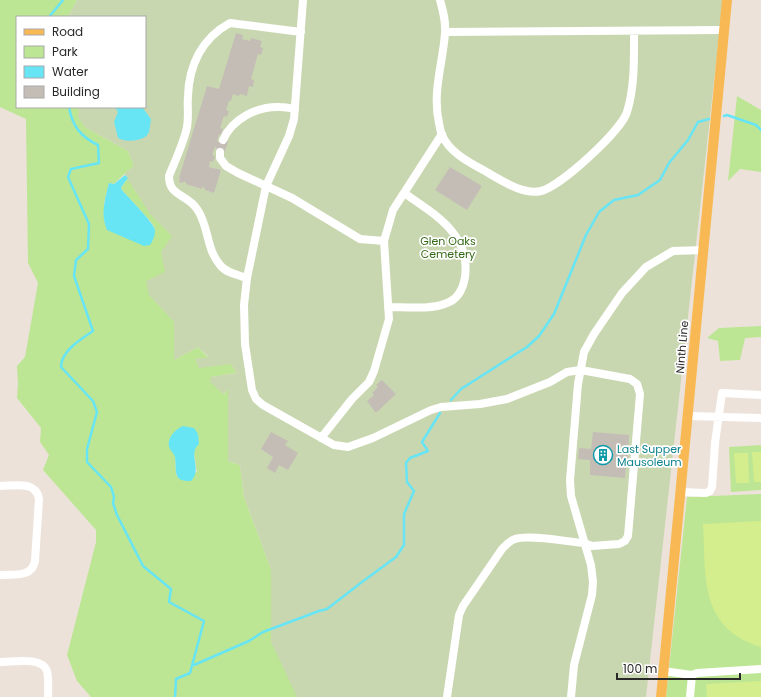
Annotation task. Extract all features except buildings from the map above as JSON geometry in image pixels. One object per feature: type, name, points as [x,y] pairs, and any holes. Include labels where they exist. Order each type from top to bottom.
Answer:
[{"type":"main road","name":"Ninth Line","points":[[661,697],[727,0]]},
{"type":"street","points":[[303,0],[295,109],[289,136],[266,186],[247,278],[244,306],[245,344],[252,390],[256,399],[263,405],[334,445],[348,447],[373,438],[431,410],[441,407],[480,404],[507,399],[550,382],[567,372],[581,370],[630,379],[637,384],[640,394],[628,536],[625,541],[619,544],[592,546],[533,538],[516,539],[509,542],[502,549],[458,615],[447,697]]},
{"type":"street","points":[[440,0],[444,14],[445,32],[436,96],[437,115],[442,134],[452,149],[473,164],[504,182],[526,190],[540,191],[551,188],[609,138],[627,114],[633,83],[634,31]]},
{"type":"street","points":[[247,278],[231,273],[221,267],[210,248],[204,224],[198,210],[190,200],[174,191],[169,184],[169,176],[186,128],[189,83],[192,68],[199,51],[210,36],[220,28],[230,23],[301,32]]},
{"type":"street","points":[[445,32],[724,30]]},
{"type":"street","points":[[223,140],[229,129],[251,112],[264,108],[279,107],[295,109]]},
{"type":"street","points":[[321,438],[352,399],[369,382],[374,371],[389,318],[384,241],[393,210],[442,134]]},
{"type":"street","points":[[220,152],[220,158],[226,166],[238,173],[292,198],[360,239],[384,241]]},
{"type":"street","points":[[388,307],[434,306],[447,304],[456,298],[464,288],[466,274],[465,262],[461,247],[455,234],[439,218],[404,193]]},
{"type":"street","points":[[571,697],[574,665],[592,595],[593,582],[591,565],[571,496],[570,480],[578,384],[584,352],[594,334],[622,293],[646,267],[673,251],[704,250]]},
{"type":"street","points":[[680,492],[706,493],[710,491],[712,487],[718,417],[722,393],[761,395]]},
{"type":"street","points":[[688,416],[761,418]]},
{"type":"street","points":[[0,486],[29,486],[37,492],[39,499],[35,561],[33,568],[25,574],[0,575]]},
{"type":"street","points":[[0,662],[32,661],[42,664],[45,667],[47,675],[48,697]]},
{"type":"street","points":[[663,671],[692,675],[697,673],[761,669]]},
{"type":"street","points":[[690,697],[692,675]]},
{"type":"green space","points":[[0,0],[77,0],[69,16],[16,16],[16,108],[79,108],[85,127],[128,151],[133,167],[114,184],[109,183],[104,203],[104,222],[155,229],[151,222],[121,189],[128,178],[136,192],[169,194],[185,298],[176,359],[198,347],[209,358],[231,364],[237,373],[211,377],[224,394],[228,388],[228,461],[240,465],[244,497],[271,569],[299,697],[91,697],[77,681],[67,655],[96,542],[96,530],[43,470],[49,455],[40,442],[41,428],[17,398],[17,366],[25,357],[38,283],[28,263],[26,119],[0,107]],"holes":[[[195,447],[194,453],[197,472],[179,479],[176,474],[175,455]]]},
{"type":"green space","name":"Glen Oaks Cemetery","points":[[77,0],[723,0],[646,697],[297,697],[271,642],[271,569],[244,497],[240,465],[228,461],[228,389],[223,394],[210,382],[211,377],[237,373],[231,364],[199,368],[195,359],[209,357],[198,347],[174,360],[174,322],[149,295],[146,281],[165,272],[161,252],[172,236],[150,214],[125,175],[126,172],[133,167],[128,151],[85,127],[78,117],[79,108],[146,108],[146,16],[69,16]]},
{"type":"green space","points":[[737,96],[761,110],[761,172],[740,169],[728,181]]},
{"type":"green space","points":[[761,326],[761,337],[745,338],[740,360],[720,361],[718,341],[707,338],[719,328]]},
{"type":"green space","points":[[761,445],[761,490],[731,492],[729,447]]},
{"type":"green space","points":[[752,452],[761,452],[761,482],[754,482]]},
{"type":"green space","points":[[734,453],[748,453],[749,483],[736,483]]},
{"type":"green space","points":[[761,494],[761,697],[666,697],[687,497]]},
{"type":"green space","points":[[761,521],[761,647],[741,638],[726,627],[716,614],[706,581],[703,524]]},
{"type":"green space","points":[[761,681],[761,697],[707,697],[706,684]]},
{"type":"water","points":[[116,108],[143,108],[151,119],[148,134],[142,139],[138,140],[125,140],[118,138],[114,122],[118,112]]},
{"type":"water","points":[[125,175],[128,178],[121,189],[154,227],[155,234],[150,245],[144,246],[107,230],[104,212],[109,183],[114,184]]},
{"type":"water","points":[[183,426],[194,428],[198,434],[199,444],[194,452],[196,472],[191,481],[185,481],[178,478],[175,457],[169,446],[172,435]]},
{"type":"waterway","points":[[50,16],[63,0]]},
{"type":"waterway","points":[[69,108],[72,120],[78,130],[98,145],[99,163],[71,169],[68,177],[89,224],[88,249],[76,260],[74,276],[93,331],[72,346],[64,356],[61,367],[93,401],[97,412],[87,449],[87,462],[111,487],[114,497],[113,503],[117,515],[143,566],[171,589],[169,602],[204,621],[190,673],[176,679],[175,697]]},
{"type":"waterway","points":[[724,116],[727,115],[756,125],[761,130]]},
{"type":"waterway","points":[[451,400],[461,389],[527,347],[539,336],[554,314],[586,235],[599,212],[614,200],[638,195],[660,180],[669,163],[688,140],[698,122],[709,119]]},
{"type":"waterway","points":[[194,665],[249,641],[263,632],[327,609],[396,557],[404,545],[404,514],[414,491],[407,482],[406,463],[410,458],[428,451],[422,442],[440,413]]},
{"type":"tunnel","points":[[220,152],[223,140]]},
{"type":"place","name":"Last Supper Mausoleum","points":[[603,455]]}]
